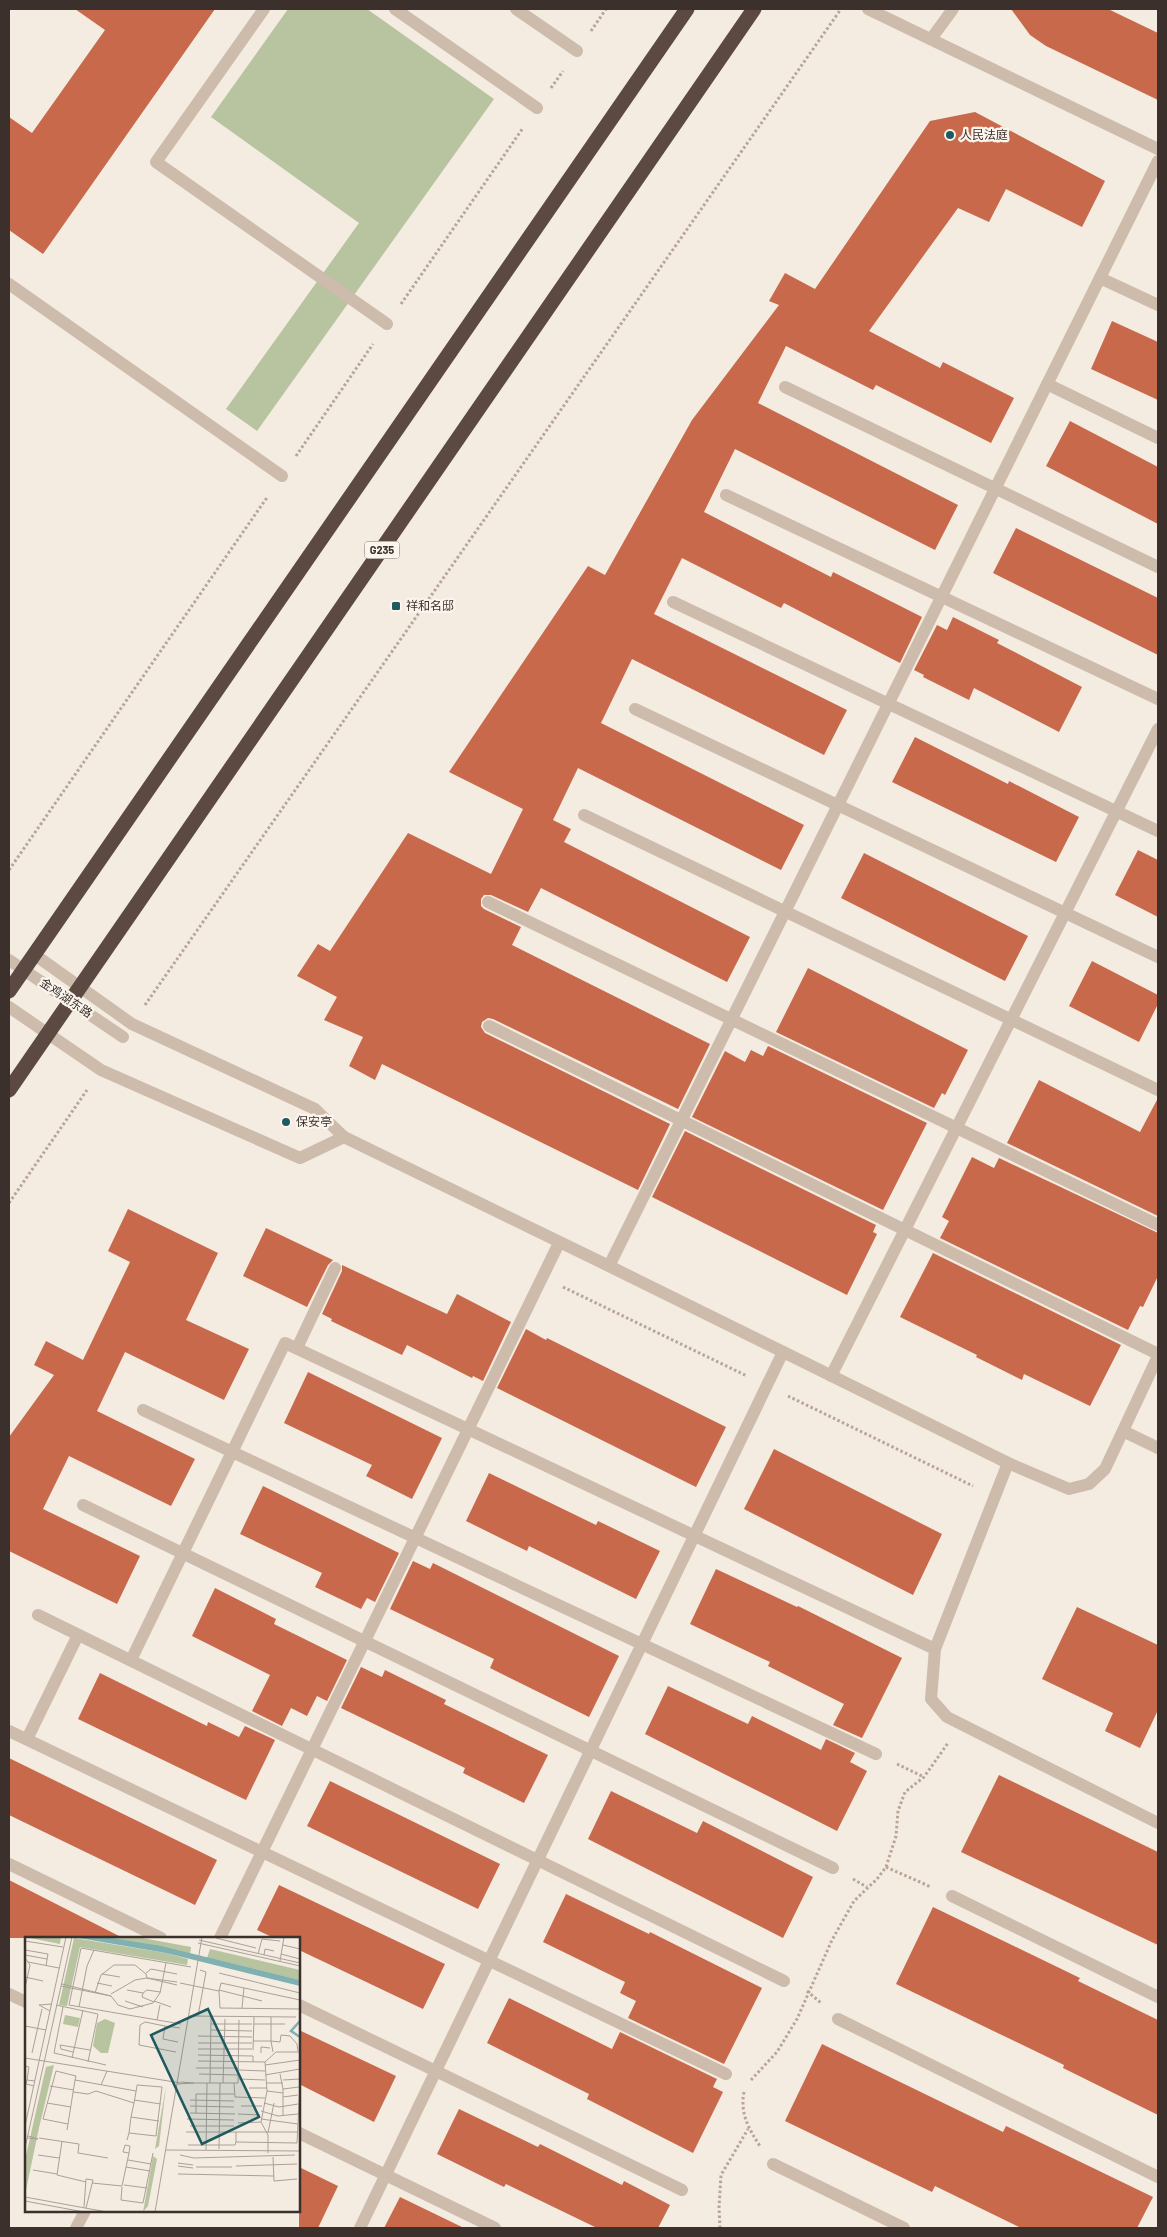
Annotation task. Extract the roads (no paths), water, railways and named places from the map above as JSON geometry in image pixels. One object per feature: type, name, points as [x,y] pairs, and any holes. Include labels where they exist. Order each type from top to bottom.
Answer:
[{"type":"highway","points":[[9,991],[687,9]]},
{"type":"highway","name":"G235","points":[[9,1090],[754,9]]},
{"type":"street","points":[[264,9],[156,162],[388,324]]},
{"type":"street","points":[[395,9],[537,108]]},
{"type":"street","points":[[516,9],[577,51]]},
{"type":"street","points":[[868,9],[1158,149]]},
{"type":"street","points":[[931,39],[953,9]]},
{"type":"street","points":[[609,1266],[1158,160]]},
{"type":"street","points":[[1100,278],[1158,305]]},
{"type":"street","points":[[9,284],[282,476]]},
{"type":"street","points":[[1047,384],[1158,438]]},
{"type":"street","points":[[785,387],[1158,567]]},
{"type":"street","points":[[726,495],[1158,699]]},
{"type":"street","points":[[673,602],[1158,831]]},
{"type":"street","points":[[635,709],[1158,957]]},
{"type":"street","points":[[831,1376],[1158,729]]},
{"type":"street","points":[[584,815],[1158,1090]]},
{"type":"street","points":[[488,902],[1158,1225]]},
{"type":"street","points":[[35,955],[132,1024],[315,1109],[344,1138],[609,1266],[1008,1463],[1069,1489],[1090,1484],[1105,1469],[1158,1355],[489,1026]]},
{"type":"street","name":"金鸡湖东路","points":[[9,960],[123,1036]]},
{"type":"street","points":[[9,1007],[101,1070],[300,1158],[344,1138]]},
{"type":"street","points":[[220,1937],[559,1243]]},
{"type":"street","points":[[297,1348],[335,1268]]},
{"type":"street","points":[[130,1660],[285,1343],[935,1649]]},
{"type":"street","points":[[360,2228],[783,1352]]},
{"type":"street","points":[[143,1410],[876,1754]]},
{"type":"street","points":[[1123,1431],[1158,1448]]},
{"type":"street","points":[[1008,1463],[935,1649],[930,1699],[947,1716],[961,1724],[1158,1822]]},
{"type":"street","points":[[83,1505],[833,1868]]},
{"type":"street","points":[[38,1615],[784,1981]]},
{"type":"street","points":[[27,1739],[78,1635]]},
{"type":"street","points":[[9,1730],[726,2074]]},
{"type":"street","points":[[9,1864],[159,1937]]},
{"type":"street","points":[[952,1896],[1158,1997]]},
{"type":"street","points":[[9,1994],[25,2002]]},
{"type":"street","points":[[300,2005],[682,2190]]},
{"type":"street","points":[[838,2019],[1158,2177]]},
{"type":"street","points":[[300,2133],[495,2228]]},
{"type":"street","points":[[773,2164],[904,2228]]},
{"type":"street","points":[[76,2228],[84,2212]]},
{"type":"place","name":"人民法庭","points":[[950,135]]},
{"type":"place","name":"祥和名邸","points":[[396,606]]},
{"type":"place","name":"保安亭","points":[[286,1122]]}]
